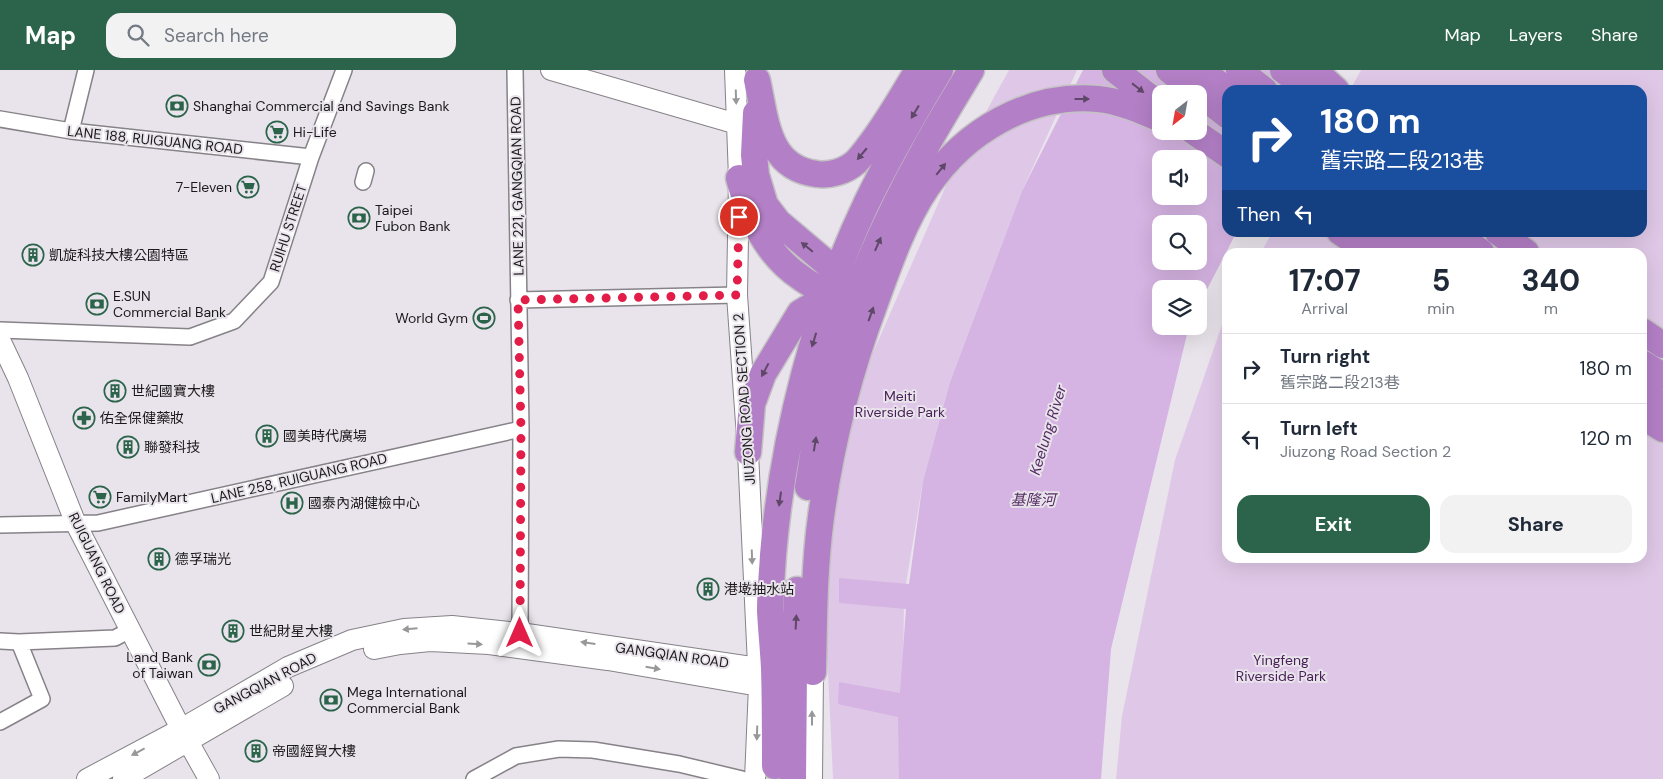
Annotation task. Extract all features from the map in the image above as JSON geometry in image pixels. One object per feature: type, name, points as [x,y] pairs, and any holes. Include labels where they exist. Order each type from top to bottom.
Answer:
[{"type":"highway","points":[[750,73],[774,147],[782,158],[794,168],[806,173],[821,175],[846,168],[862,155],[885,124],[918,70]]},
{"type":"highway","points":[[793,779],[785,679],[770,611],[776,530],[783,474],[802,386],[815,338],[834,283],[862,213],[882,171],[899,138],[940,70]]},
{"type":"highway","points":[[775,779],[804,510],[821,407],[835,357],[858,289],[897,201],[971,70]]},
{"type":"highway","points":[[1115,70],[1152,99]]},
{"type":"highway","points":[[1169,70],[1222,111]]},
{"type":"highway","points":[[1202,70],[1222,86]]},
{"type":"highway","points":[[1239,70],[1258,85]]},
{"type":"highway","points":[[1283,70],[1302,85]]},
{"type":"highway","points":[[1314,70],[1330,85]]},
{"type":"highway","points":[[750,73],[756,175],[765,205],[834,283]]},
{"type":"highway","points":[[785,679],[815,583],[820,526],[845,394],[874,304],[908,221],[926,188],[961,146],[992,124],[1019,110],[1051,101],[1100,99],[1152,116]]},
{"type":"highway","points":[[1205,140],[1222,151]]},
{"type":"highway","points":[[740,178],[744,199],[752,220],[776,256],[801,278],[858,289]]},
{"type":"highway","points":[[1348,237],[1364,248]]},
{"type":"highway","points":[[1386,237],[1401,248]]},
{"type":"highway","points":[[1422,237],[1437,248]]},
{"type":"highway","points":[[1460,237],[1475,248]]},
{"type":"highway","points":[[1505,237],[1521,248]]},
{"type":"highway","points":[[1510,237],[1523,248]]},
{"type":"highway","points":[[748,452],[752,404],[763,374],[800,313],[834,283]]},
{"type":"highway","points":[[1647,334],[1663,345]]},
{"type":"highway","points":[[1647,366],[1663,376]]},
{"type":"highway","points":[[1647,395],[1663,405]]},
{"type":"highway","points":[[1647,419],[1663,430]]},
{"type":"highway","points":[[1647,433],[1663,443]]},
{"type":"street","points":[[71,131],[86,70]]},
{"type":"street","name":"RUIHU STREET","points":[[0,330],[190,337],[234,321],[271,282],[311,157],[344,70]]},
{"type":"street","name":"LANE 221, GANGQIAN ROAD","points":[[515,70],[521,429],[520,633]]},
{"type":"street","points":[[551,70],[737,124]]},
{"type":"street","name":"JIUZONG ROAD SECTION 2","points":[[750,73],[737,124],[740,178],[737,295],[748,452],[785,679]]},
{"type":"street","name":"LANE 188, RUIGUANG ROAD","points":[[0,119],[71,131],[311,157]]},
{"type":"street","points":[[518,300],[737,295]]},
{"type":"street","name":"RUIGUANG ROAD","points":[[0,340],[18,378],[76,524],[184,736],[209,779]]},
{"type":"street","name":"LANE 258, RUIGUANG ROAD","points":[[0,525],[98,523],[521,429]]},
{"type":"street","name":"GANGQIAN ROAD","points":[[123,779],[288,667],[352,640],[404,629],[452,626],[520,633],[785,679]]},
{"type":"street","points":[[0,641],[115,638],[130,630]]},
{"type":"street","name":"GANGQIAN ROAD","points":[[87,779],[184,736],[319,665],[366,651],[400,644],[430,641],[519,647],[608,660],[785,679]]},
{"type":"street","points":[[0,722],[42,700],[19,642]]},
{"type":"street","points":[[755,779],[785,679]]},
{"type":"street","points":[[785,679],[812,779]]},
{"type":"street","points":[[474,779],[516,756],[559,749],[593,750],[679,764],[742,779]]},
{"type":"green space","name":"Meiti Riverside Park","points":[[1009,70],[1077,70],[1022,191],[950,382],[923,481],[904,596],[902,779],[833,779],[827,651],[827,549],[839,474],[865,371],[948,181]]},
{"type":"green space","name":"Yingfeng Riverside Park","points":[[1361,70],[1663,70],[1663,779],[1116,779],[1122,716],[1175,460],[1222,325],[1222,563],[1647,563],[1647,248],[1263,248],[1270,237],[1647,237],[1647,85],[1353,85]]},
{"type":"water","name":"基隆河","points":[[1083,70],[1320,70],[1312,85],[1222,85],[1222,237],[1234,237],[1228,248],[1222,248],[1222,260],[1207,289],[1207,280],[1152,280],[1152,335],[1187,335],[1111,649],[1101,779],[899,779],[898,717],[838,704],[839,682],[900,693],[906,609],[839,603],[839,578],[909,584],[923,481],[950,382],[1022,191]]},
{"type":"place","name":"Shanghai Commercial and Savings Bank","points":[[177,106]]},
{"type":"place","name":"Hi-Life","points":[[277,132]]},
{"type":"place","name":"7-Eleven","points":[[248,187]]},
{"type":"place","name":"Taipei Fubon Bank","points":[[359,218]]},
{"type":"place","name":"凱旋科技大樓公園特區","points":[[33,255]]},
{"type":"place","name":"E.SUN Commercial Bank","points":[[97,304]]},
{"type":"place","name":"World Gym","points":[[484,318]]},
{"type":"place","name":"世紀國寶大樓","points":[[115,391]]},
{"type":"place","name":"佑全保健藥妝","points":[[84,418]]},
{"type":"place","name":"國美時代廣場","points":[[267,436]]},
{"type":"place","name":"聯發科技","points":[[128,447]]},
{"type":"place","name":"FamilyMart","points":[[100,497]]},
{"type":"place","name":"國泰內湖健檢中心","points":[[292,503]]},
{"type":"place","name":"德孚瑞光","points":[[159,559]]},
{"type":"place","name":"港墘抽水站","points":[[708,589]]},
{"type":"place","name":"世紀財星大樓","points":[[233,631]]},
{"type":"place","name":"Land Bank of Taiwan","points":[[209,665]]},
{"type":"place","name":"Mega International Commercial Bank","points":[[331,700]]},
{"type":"place","name":"帝國經貿大樓","points":[[256,751]]},
{"type":"route","points":[[520,633],[521,429],[518,300],[737,295],[739,217]]},
{"type":"water label","name":"Keelung River","points":[[1048,430]]}]
